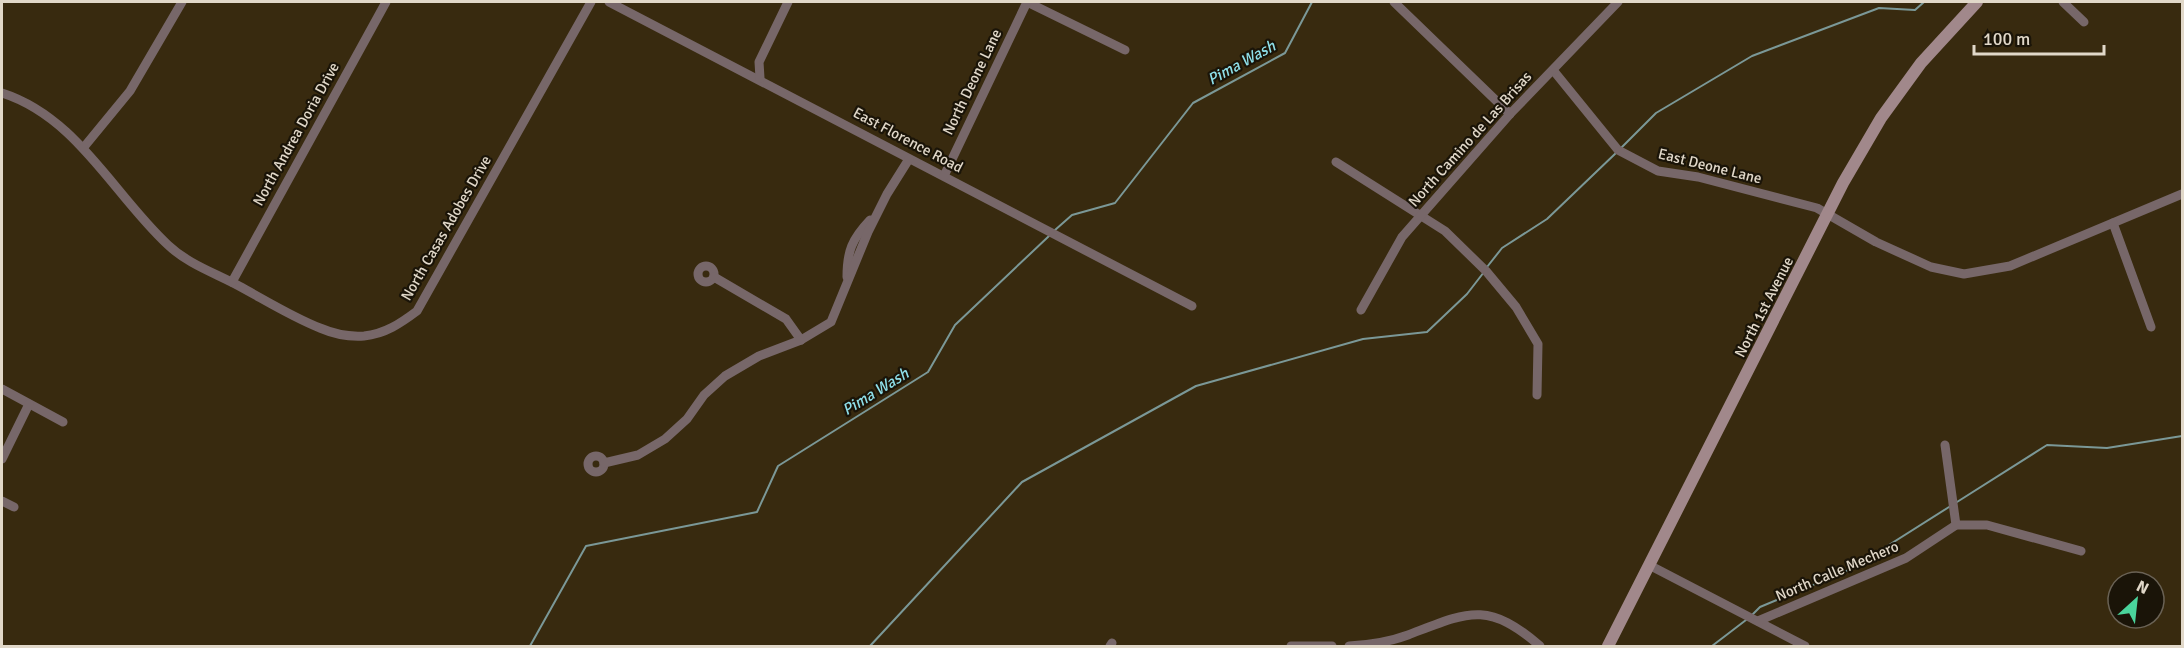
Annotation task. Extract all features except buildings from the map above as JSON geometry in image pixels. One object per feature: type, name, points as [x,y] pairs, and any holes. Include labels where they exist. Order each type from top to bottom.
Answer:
[{"type":"main road","name":"North 1st Avenue","points":[[1608,646],[1843,183],[1891,104],[1920,63],[1977,2]]},
{"type":"street","points":[[84,147],[130,92],[182,2]]},
{"type":"street","name":"North Andrea Doria Drive","points":[[232,282],[386,2]]},
{"type":"street","name":"North Casas Adobes Drive","points":[[2,93],[34,108],[84,147],[168,245],[194,264],[320,328],[344,336],[381,333],[400,324],[417,311],[591,2]]},
{"type":"street","name":"East Florence Road","points":[[609,2],[760,78],[909,159],[1192,306]]},
{"type":"street","points":[[760,78],[759,63],[788,2]]},
{"type":"street","points":[[1027,2],[1125,50]]},
{"type":"street","name":"North Deone Lane","points":[[944,176],[1027,2]]},
{"type":"street","points":[[1394,2],[1510,114]]},
{"type":"street","name":"North Camino de Las Brisas","points":[[1361,310],[1402,237],[1421,214],[1510,114],[1618,2]]},
{"type":"street","points":[[2063,2],[2084,22]]},
{"type":"street","name":"East Deone Lane","points":[[1553,70],[1618,150],[1658,171],[1698,177],[1828,213],[1876,242],[1931,267],[1964,274],[2010,266],[2182,194]]},
{"type":"street","points":[[604,463],[639,455],[665,439],[687,419],[704,395],[725,376],[759,356],[801,340],[831,322],[846,285],[848,252],[862,229],[877,214],[909,159]]},
{"type":"street","points":[[1336,162],[1445,231],[1470,255],[1516,307],[1538,344],[1537,395]]},
{"type":"street","points":[[2113,223],[2151,327]]},
{"type":"street","points":[[714,277],[786,319],[801,340]]},
{"type":"street","points":[[2,389],[63,422]]},
{"type":"street","points":[[2,459],[29,404]]},
{"type":"street","points":[[1945,445],[1956,525],[1987,525],[2081,551]]},
{"type":"street","points":[[2,501],[14,507]]},
{"type":"street","name":"North Calle Mechero","points":[[1758,621],[1906,558],[1956,525]]},
{"type":"street","points":[[1649,565],[1805,646]]},
{"type":"street","points":[[1349,646],[1387,641],[1460,615],[1479,614],[1505,620],[1540,646]]},
{"type":"street","points":[[1291,646],[1332,646]]},
{"type":"waterway","name":"Pima Wash","points":[[1055,230],[1072,215],[1115,203],[1193,103],[1285,53],[1312,2]]},
{"type":"waterway","points":[[1621,148],[1656,113],[1752,56],[1879,8],[1915,10],[1924,2]]},
{"type":"waterway","points":[[1487,267],[1502,248],[1547,219],[1617,152]]},
{"type":"waterway","name":"Pima Wash","points":[[530,646],[586,546],[757,512],[778,466],[928,372],[955,325],[1049,236]]},
{"type":"waterway","points":[[870,646],[1022,482],[1196,386],[1363,339],[1427,332],[1467,294],[1484,272]]},
{"type":"waterway","points":[[1957,502],[2047,445],[2107,448],[2182,436]]},
{"type":"waterway","points":[[1753,614],[1760,607],[1851,569],[1949,507]]},
{"type":"waterway","points":[[1712,646],[1746,620]]}]
